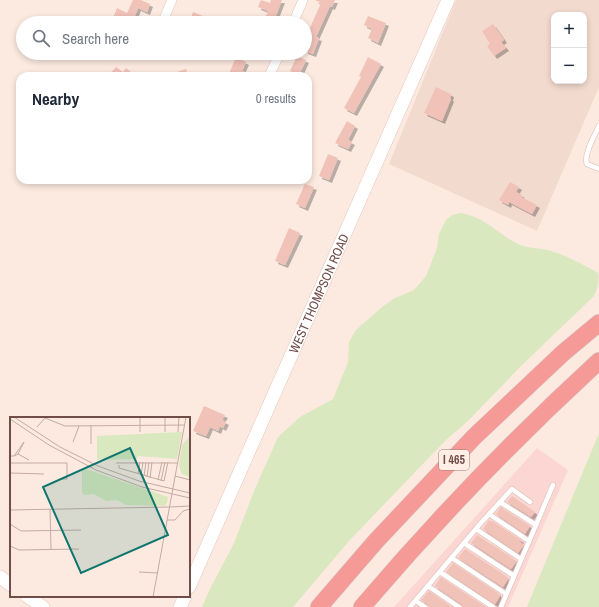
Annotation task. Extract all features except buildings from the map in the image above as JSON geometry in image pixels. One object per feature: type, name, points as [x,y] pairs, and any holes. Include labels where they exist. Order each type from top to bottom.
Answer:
[{"type":"highway","name":"I 465","points":[[319,607],[376,541],[474,437],[553,363],[599,323]]},
{"type":"highway","name":"I 465","points":[[362,607],[425,534],[482,474],[546,410],[599,361]]},
{"type":"main road","name":"WEST THOMPSON ROAD","points":[[190,585],[448,0]]},
{"type":"main road","points":[[0,577],[10,584]]},
{"type":"main road","points":[[28,597],[43,607]]},
{"type":"main road","points":[[180,607],[185,597]]},
{"type":"street","points":[[165,16],[172,0]]},
{"type":"street","points":[[296,16],[303,0]]},
{"type":"street","points":[[271,72],[277,60]]},
{"type":"lane","points":[[599,126],[585,160],[587,164],[599,169]]},
{"type":"lane","points":[[501,607],[553,485]]},
{"type":"lane","points":[[410,607],[512,489],[530,502]]},
{"type":"lane","points":[[500,502],[536,525]]},
{"type":"lane","points":[[489,514],[529,541]]},
{"type":"lane","points":[[476,529],[521,559]]},
{"type":"lane","points":[[464,543],[514,576]]},
{"type":"lane","points":[[452,558],[506,594]]},
{"type":"lane","points":[[440,572],[493,607]]},
{"type":"lane","points":[[428,586],[459,607]]},
{"type":"lane","points":[[416,601],[425,607]]},
{"type":"shaded area","points":[[456,0],[599,0],[599,87],[537,231],[389,164]]},
{"type":"shaded area","points":[[537,448],[568,470],[508,607],[394,607]]},
{"type":"green space","points":[[461,213],[479,219],[520,245],[558,253],[598,273],[598,284],[594,296],[520,367],[468,421],[446,440],[349,541],[293,607],[202,607],[234,543],[254,491],[278,437],[300,417],[333,399],[348,362],[349,342],[356,330],[382,307],[395,298],[414,290],[426,276],[437,248],[439,234],[446,220],[452,215]]},
{"type":"green space","points":[[599,433],[599,607],[527,607]]}]
